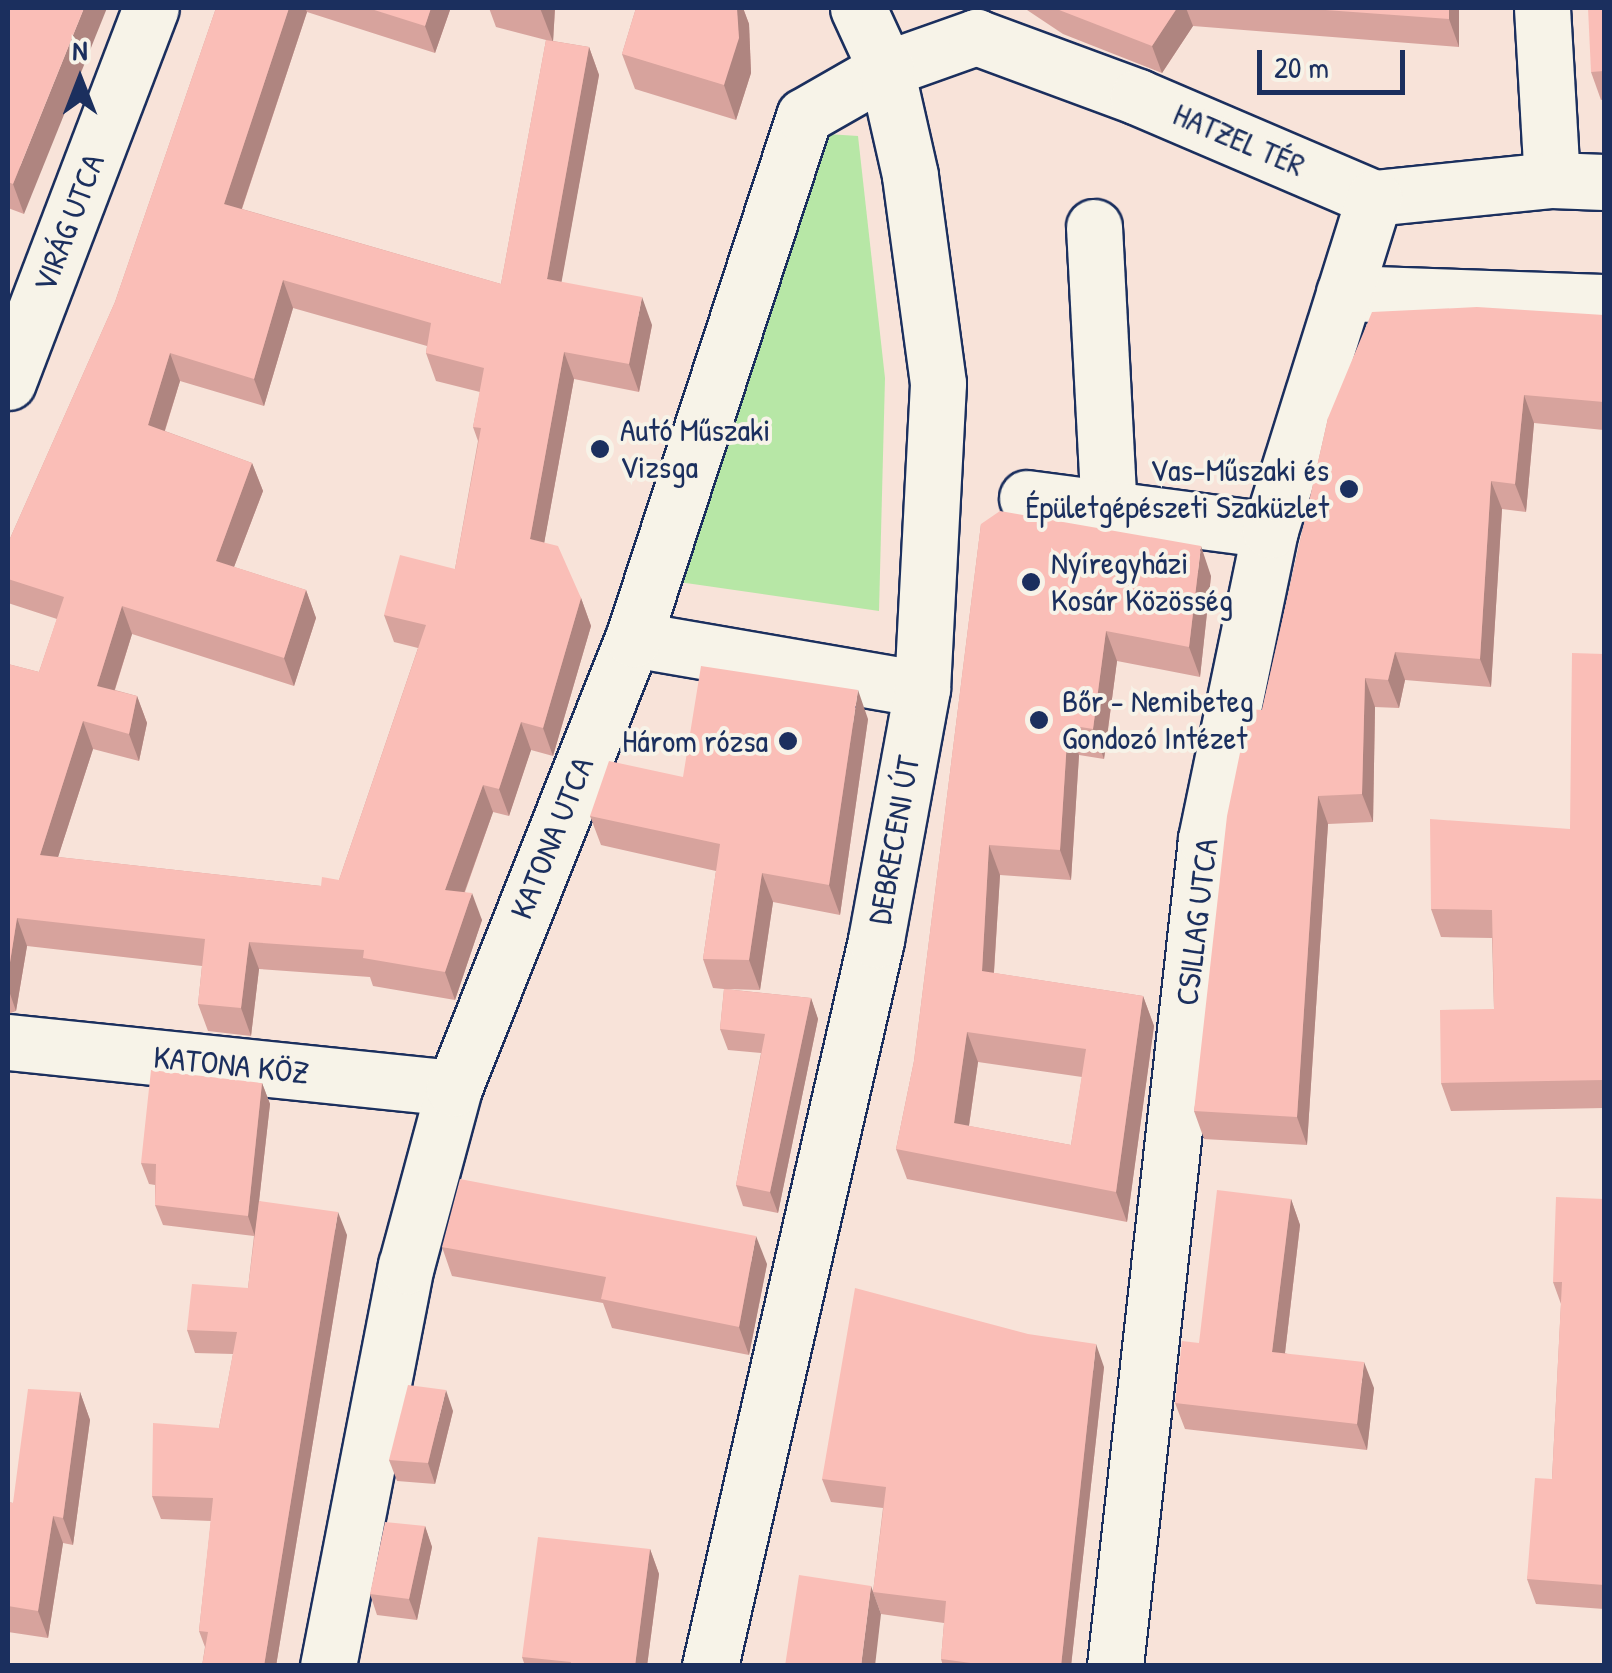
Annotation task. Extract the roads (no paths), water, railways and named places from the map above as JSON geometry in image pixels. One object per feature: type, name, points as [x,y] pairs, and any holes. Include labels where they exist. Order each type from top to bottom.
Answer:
[{"type":"street","name":"VIRÁG UTCA","points":[[8,382],[151,8]]},
{"type":"street","name":"DEBRECENI ÚT","points":[[710,1666],[876,940],[922,690],[938,382],[910,175],[886,69],[858,8]]},
{"type":"street","points":[[1542,8],[1578,182]]},
{"type":"street","name":"HATZEL TÉR","points":[[886,69],[976,37],[1138,97],[1374,198],[1578,182]]},
{"type":"street","name":"KATONA UTCA","points":[[328,1666],[406,1266],[454,1088],[633,639],[804,116],[886,69]]},
{"type":"street","name":"CSILLAG UTCA","points":[[1116,1666],[1206,839],[1270,530],[1374,198]]},
{"type":"street","points":[[1094,228],[1110,509]]},
{"type":"street","points":[[1344,292],[1604,302]]},
{"type":"street","points":[[1028,498],[1270,530]]},
{"type":"street","points":[[633,639],[922,690]]},
{"type":"street","name":"KATONA KÖZ","points":[[8,1042],[454,1088]]},
{"type":"place","name":"Autó Műszaki Vizsga","points":[[600,449]]},
{"type":"place","name":"Vas-Műszaki és Épületgépészeti Szaküzlet","points":[[1349,489]]},
{"type":"place","name":"Nyíregyházi Kosár Közösség","points":[[1031,582]]},
{"type":"place","name":"Bőr - Nemibeteg Gondozó Intézet","points":[[1039,720]]},
{"type":"place","name":"Három rózsa","points":[[788,741]]}]
